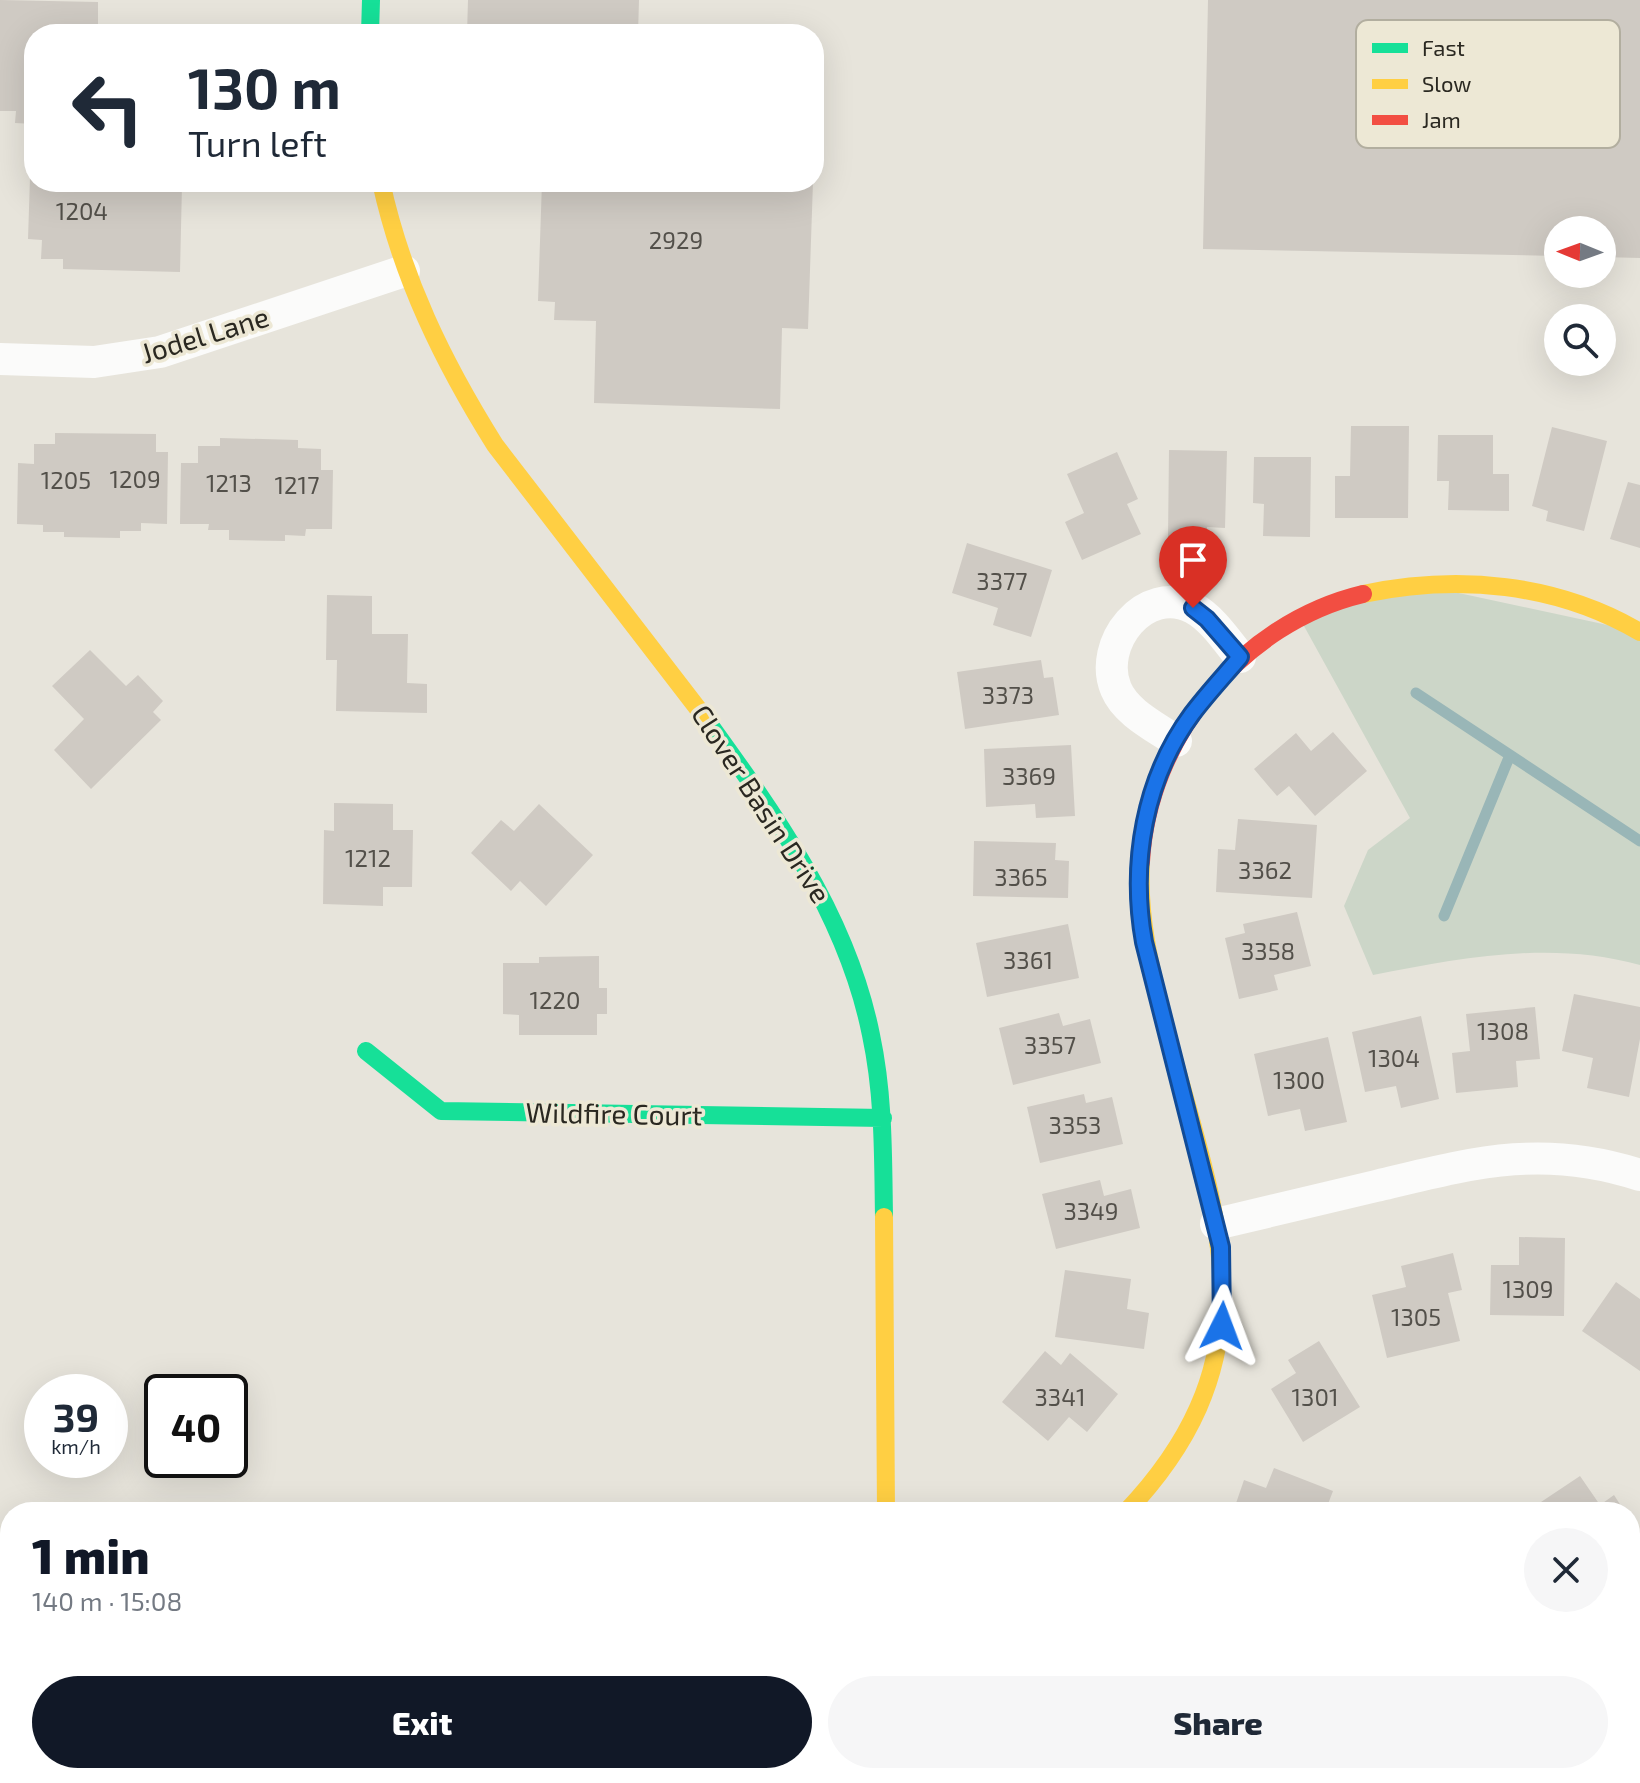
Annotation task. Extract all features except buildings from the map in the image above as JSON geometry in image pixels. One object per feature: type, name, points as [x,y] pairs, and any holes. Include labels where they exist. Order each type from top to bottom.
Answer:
[{"type":"street","points":[[370,24],[371,0]]},
{"type":"street","name":"Clover Basin Drive","points":[[383,192],[404,271],[442,356],[495,445],[703,711],[808,867],[829,909],[859,987],[878,1065],[883,1118],[886,1502]]},
{"type":"street","name":"Jodel Lane","points":[[0,359],[94,362],[160,352],[404,271]]},
{"type":"street","points":[[1135,1502],[1168,1463],[1189,1427],[1211,1375],[1224,1311],[1224,1273],[1216,1224],[1144,942],[1139,904],[1143,828],[1154,788],[1191,715],[1240,657],[1299,617],[1373,592],[1426,586],[1501,585],[1547,591],[1607,612],[1640,632]]},
{"type":"street","points":[[1176,741],[1137,714],[1116,689],[1112,678],[1113,654],[1128,622],[1141,612],[1159,605],[1193,608],[1207,619],[1240,657]]},
{"type":"street","name":"Wildfire Court","points":[[366,1051],[441,1111],[883,1118]]},
{"type":"street","points":[[1216,1224],[1464,1165],[1507,1158],[1581,1160],[1640,1175]]},
{"type":"green space","points":[[1426,586],[1640,632],[1640,965],[1573,954],[1506,954],[1373,975],[1344,906],[1368,850],[1410,818],[1299,617]]},
{"type":"waterway","points":[[1416,693],[1640,841]]},
{"type":"waterway","points":[[1444,916],[1510,755]]},
{"type":"traffic: fast","points":[[370,24],[371,0]]},
{"type":"traffic: fast","points":[[702,714],[755,788],[804,866],[826,906],[860,990],[878,1081],[884,1217]]},
{"type":"traffic: fast","points":[[366,1051],[441,1111],[883,1118]]},
{"type":"traffic: slow","points":[[384,192],[400,252],[426,318],[476,414],[495,445],[702,714]]},
{"type":"traffic: slow","points":[[1363,594],[1435,585],[1506,587],[1575,603],[1608,615],[1640,632]]},
{"type":"traffic: slow","points":[[1134,1502],[1174,1451],[1204,1392],[1219,1334],[1221,1275],[1214,1215],[1200,1152],[1150,960],[1141,902],[1141,862]]},
{"type":"traffic: slow","points":[[884,1217],[886,1502]]},
{"type":"traffic: jam","points":[[1141,862],[1148,816],[1162,771],[1182,730],[1209,692],[1241,659],[1278,631],[1319,609],[1363,594]]},
{"type":"route","points":[[1193,608],[1207,619],[1240,657],[1191,715],[1159,774],[1143,828],[1139,904],[1144,942],[1221,1247],[1224,1273],[1222,1326]]}]
